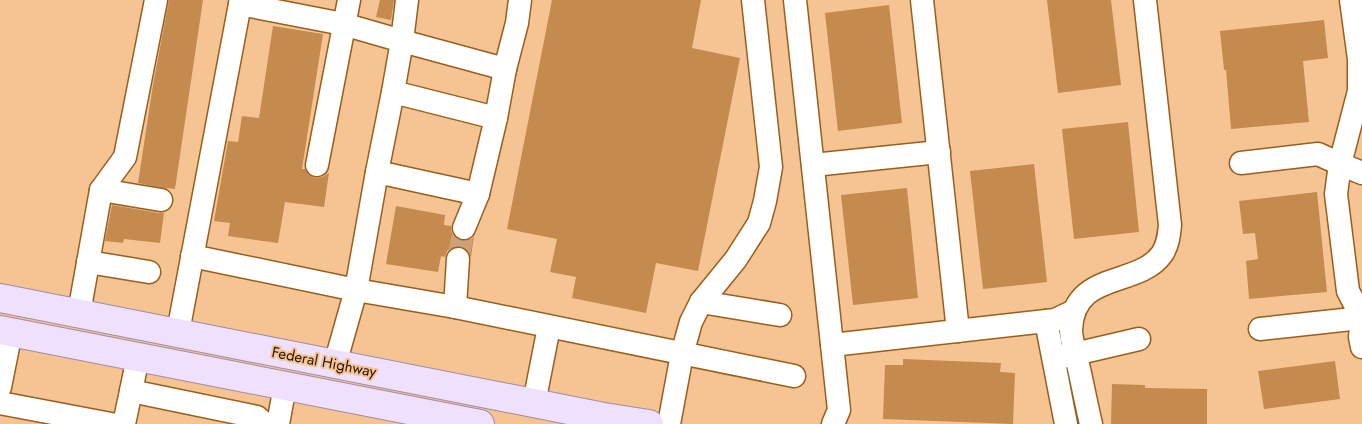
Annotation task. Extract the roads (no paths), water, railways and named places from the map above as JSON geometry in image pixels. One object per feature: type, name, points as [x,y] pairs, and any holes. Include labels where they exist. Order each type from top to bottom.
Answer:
[{"type":"main road","name":"Federal Highway","points":[[0,298],[604,417],[649,424]]},
{"type":"main road","name":"Federal Highway","points":[[6,331],[477,424]]},
{"type":"main road","points":[[405,409],[435,405],[508,417],[524,412],[534,403]]},
{"type":"main road","points":[[574,424],[604,417]]},
{"type":"street","points":[[79,313],[101,190],[125,157],[156,0]]},
{"type":"street","points":[[317,165],[349,0]]},
{"type":"street","points":[[335,364],[356,290],[402,41],[407,0]]},
{"type":"street","points":[[464,228],[478,194],[517,23],[520,0]]},
{"type":"street","points":[[669,424],[682,354],[691,322],[702,302],[736,259],[759,223],[771,167],[753,0]]},
{"type":"street","points":[[795,0],[839,410],[833,424]]},
{"type":"street","points":[[922,0],[958,331]]},
{"type":"street","points":[[1091,424],[1071,331],[1074,311],[1082,297],[1104,283],[1151,265],[1162,254],[1168,240],[1170,225],[1145,0]]},
{"type":"street","points":[[1351,0],[1359,59],[1359,90],[1340,164],[1336,194],[1348,291],[1362,318],[1360,337],[1362,346]]},
{"type":"street","points":[[178,332],[240,2],[343,24],[505,69]]},
{"type":"street","points":[[393,92],[496,118]]},
{"type":"street","points":[[813,165],[939,152]]},
{"type":"street","points":[[1241,163],[1318,154],[1362,173]]},
{"type":"street","points":[[377,172],[478,194]]},
{"type":"street","points":[[101,190],[161,200]]},
{"type":"street","points":[[192,256],[794,376]]},
{"type":"street","points":[[454,307],[458,259]]},
{"type":"street","points":[[88,262],[149,272]]},
{"type":"street","points":[[702,302],[780,315]]},
{"type":"street","points":[[832,345],[1055,320],[1074,311]]},
{"type":"street","points":[[1260,329],[1362,318]]},
{"type":"street","points":[[1046,321],[1066,424]]},
{"type":"street","points":[[534,403],[550,327]]},
{"type":"street","points":[[0,387],[6,331]]},
{"type":"street","points":[[1053,358],[1139,339]]},
{"type":"street","points":[[124,424],[138,357]]},
{"type":"street","points":[[278,424],[285,386]]},
{"type":"street","points":[[131,391],[257,416],[265,424]]},
{"type":"street","points":[[0,403],[111,424]]},
{"type":"tunnel","points":[[458,259],[464,228]]}]
